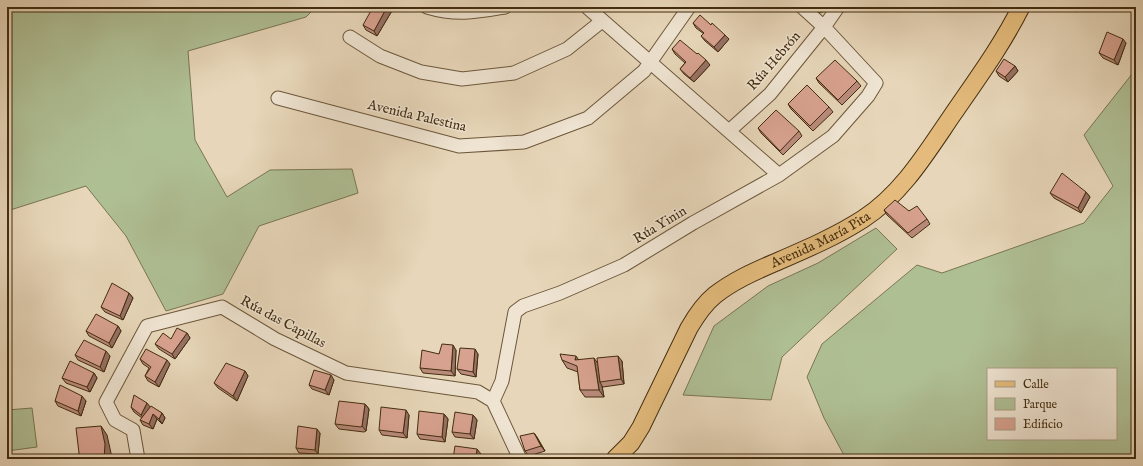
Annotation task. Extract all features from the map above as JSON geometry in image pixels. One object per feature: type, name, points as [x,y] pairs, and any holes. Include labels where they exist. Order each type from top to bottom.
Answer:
[{"type":"main road","name":"Avenida María Pita","points":[[615,459],[631,443],[642,427],[689,328],[697,315],[714,295],[741,278],[814,246],[846,229],[881,206],[900,187],[918,164],[988,62],[1021,7]]},
{"type":"street","points":[[427,7],[444,12],[474,13],[505,7]]},
{"type":"street","points":[[587,7],[779,175]]},
{"type":"street","name":"Avenida Palestina","points":[[278,98],[459,146],[524,142],[588,118],[644,71],[689,7]]},
{"type":"street","points":[[802,7],[824,27]]},
{"type":"street","name":"Rúa Hebrón","points":[[729,131],[770,94],[824,27],[838,7]]},
{"type":"street","points":[[350,37],[380,56],[421,72],[462,79],[514,73],[567,49],[602,21]]},
{"type":"street","name":"Rúa Yinin","points":[[493,401],[502,381],[515,312],[523,306],[560,293],[624,265],[693,223],[779,175],[833,136],[868,96],[876,82],[824,27]]},
{"type":"street","name":"Rúa das Capillas","points":[[138,459],[133,430],[115,420],[106,402],[147,326],[222,307],[275,339],[346,374],[478,392],[493,401]]},
{"type":"street","points":[[493,401],[520,459]]},
{"type":"green space","points":[[7,7],[316,7],[306,17],[188,51],[195,140],[227,197],[270,170],[352,169],[358,193],[259,226],[223,294],[166,311],[126,236],[86,186],[7,211]]},
{"type":"green space","points":[[810,7],[832,7],[821,13]]},
{"type":"green space","points":[[1136,69],[1136,459],[846,459],[824,418],[807,377],[822,344],[917,265],[942,273],[1084,223],[1113,186],[1084,135]]},
{"type":"green space","points":[[876,228],[897,249],[782,357],[771,400],[683,395],[714,326],[768,286],[818,263]]},
{"type":"green space","points":[[32,408],[37,447],[7,451],[7,410]]},
{"type":"building","points":[[373,7],[387,7],[374,31],[363,25]]},
{"type":"building","points":[[700,15],[711,25],[712,23],[725,35],[714,47],[701,36],[704,33],[693,23]]},
{"type":"building","points":[[1107,32],[1123,39],[1114,60],[1099,53]]},
{"type":"building","points":[[680,40],[706,60],[690,78],[680,69],[686,62],[672,49]]},
{"type":"building","points":[[1004,59],[1015,66],[1005,77],[996,71]]},
{"type":"building","points":[[835,60],[857,81],[838,100],[816,78]]},
{"type":"building","points":[[807,85],[829,107],[810,126],[788,104]]},
{"type":"building","points":[[776,110],[799,131],[780,151],[758,128]]},
{"type":"building","points":[[1062,173],[1086,192],[1078,208],[1050,193]]},
{"type":"building","points":[[895,200],[909,211],[917,206],[927,219],[908,233],[884,210]]},
{"type":"building","points":[[112,283],[129,293],[120,316],[101,307]]},
{"type":"building","points":[[96,314],[118,326],[109,343],[86,331]]},
{"type":"building","points":[[177,328],[187,333],[172,354],[155,344],[163,333],[171,339]]},
{"type":"building","points":[[84,340],[106,351],[100,367],[75,355]]},
{"type":"building","points":[[442,344],[453,345],[451,371],[420,368],[422,350],[439,354]]},
{"type":"building","points":[[460,348],[475,349],[473,372],[457,369]]},
{"type":"building","points":[[146,349],[167,360],[155,382],[145,376],[151,367],[140,359]]},
{"type":"building","points":[[560,354],[576,356],[575,360],[594,358],[599,390],[580,390],[577,366],[562,360]]},
{"type":"building","points":[[618,356],[621,379],[600,382],[597,358]]},
{"type":"building","points":[[70,361],[94,373],[87,387],[62,378]]},
{"type":"building","points":[[226,363],[245,371],[233,396],[214,383]]},
{"type":"building","points":[[314,370],[331,375],[325,390],[309,385]]},
{"type":"building","points":[[60,385],[82,396],[78,411],[55,401]]},
{"type":"building","points":[[134,395],[147,403],[141,415],[131,407]]},
{"type":"building","points":[[339,401],[365,404],[361,427],[335,424]]},
{"type":"building","points":[[151,406],[162,413],[159,419],[153,414],[149,424],[140,420]]},
{"type":"building","points":[[381,407],[406,410],[403,433],[379,430]]},
{"type":"building","points":[[419,411],[444,414],[442,437],[417,434]]},
{"type":"building","points":[[455,412],[473,415],[470,434],[452,432]]},
{"type":"building","points":[[101,426],[105,444],[104,459],[78,459],[79,453],[76,428]]},
{"type":"building","points":[[298,426],[317,429],[315,450],[296,448]]},
{"type":"building","points":[[534,433],[541,446],[525,451],[520,436]]},
{"type":"building","points":[[455,446],[477,449],[476,459],[453,459]]}]
